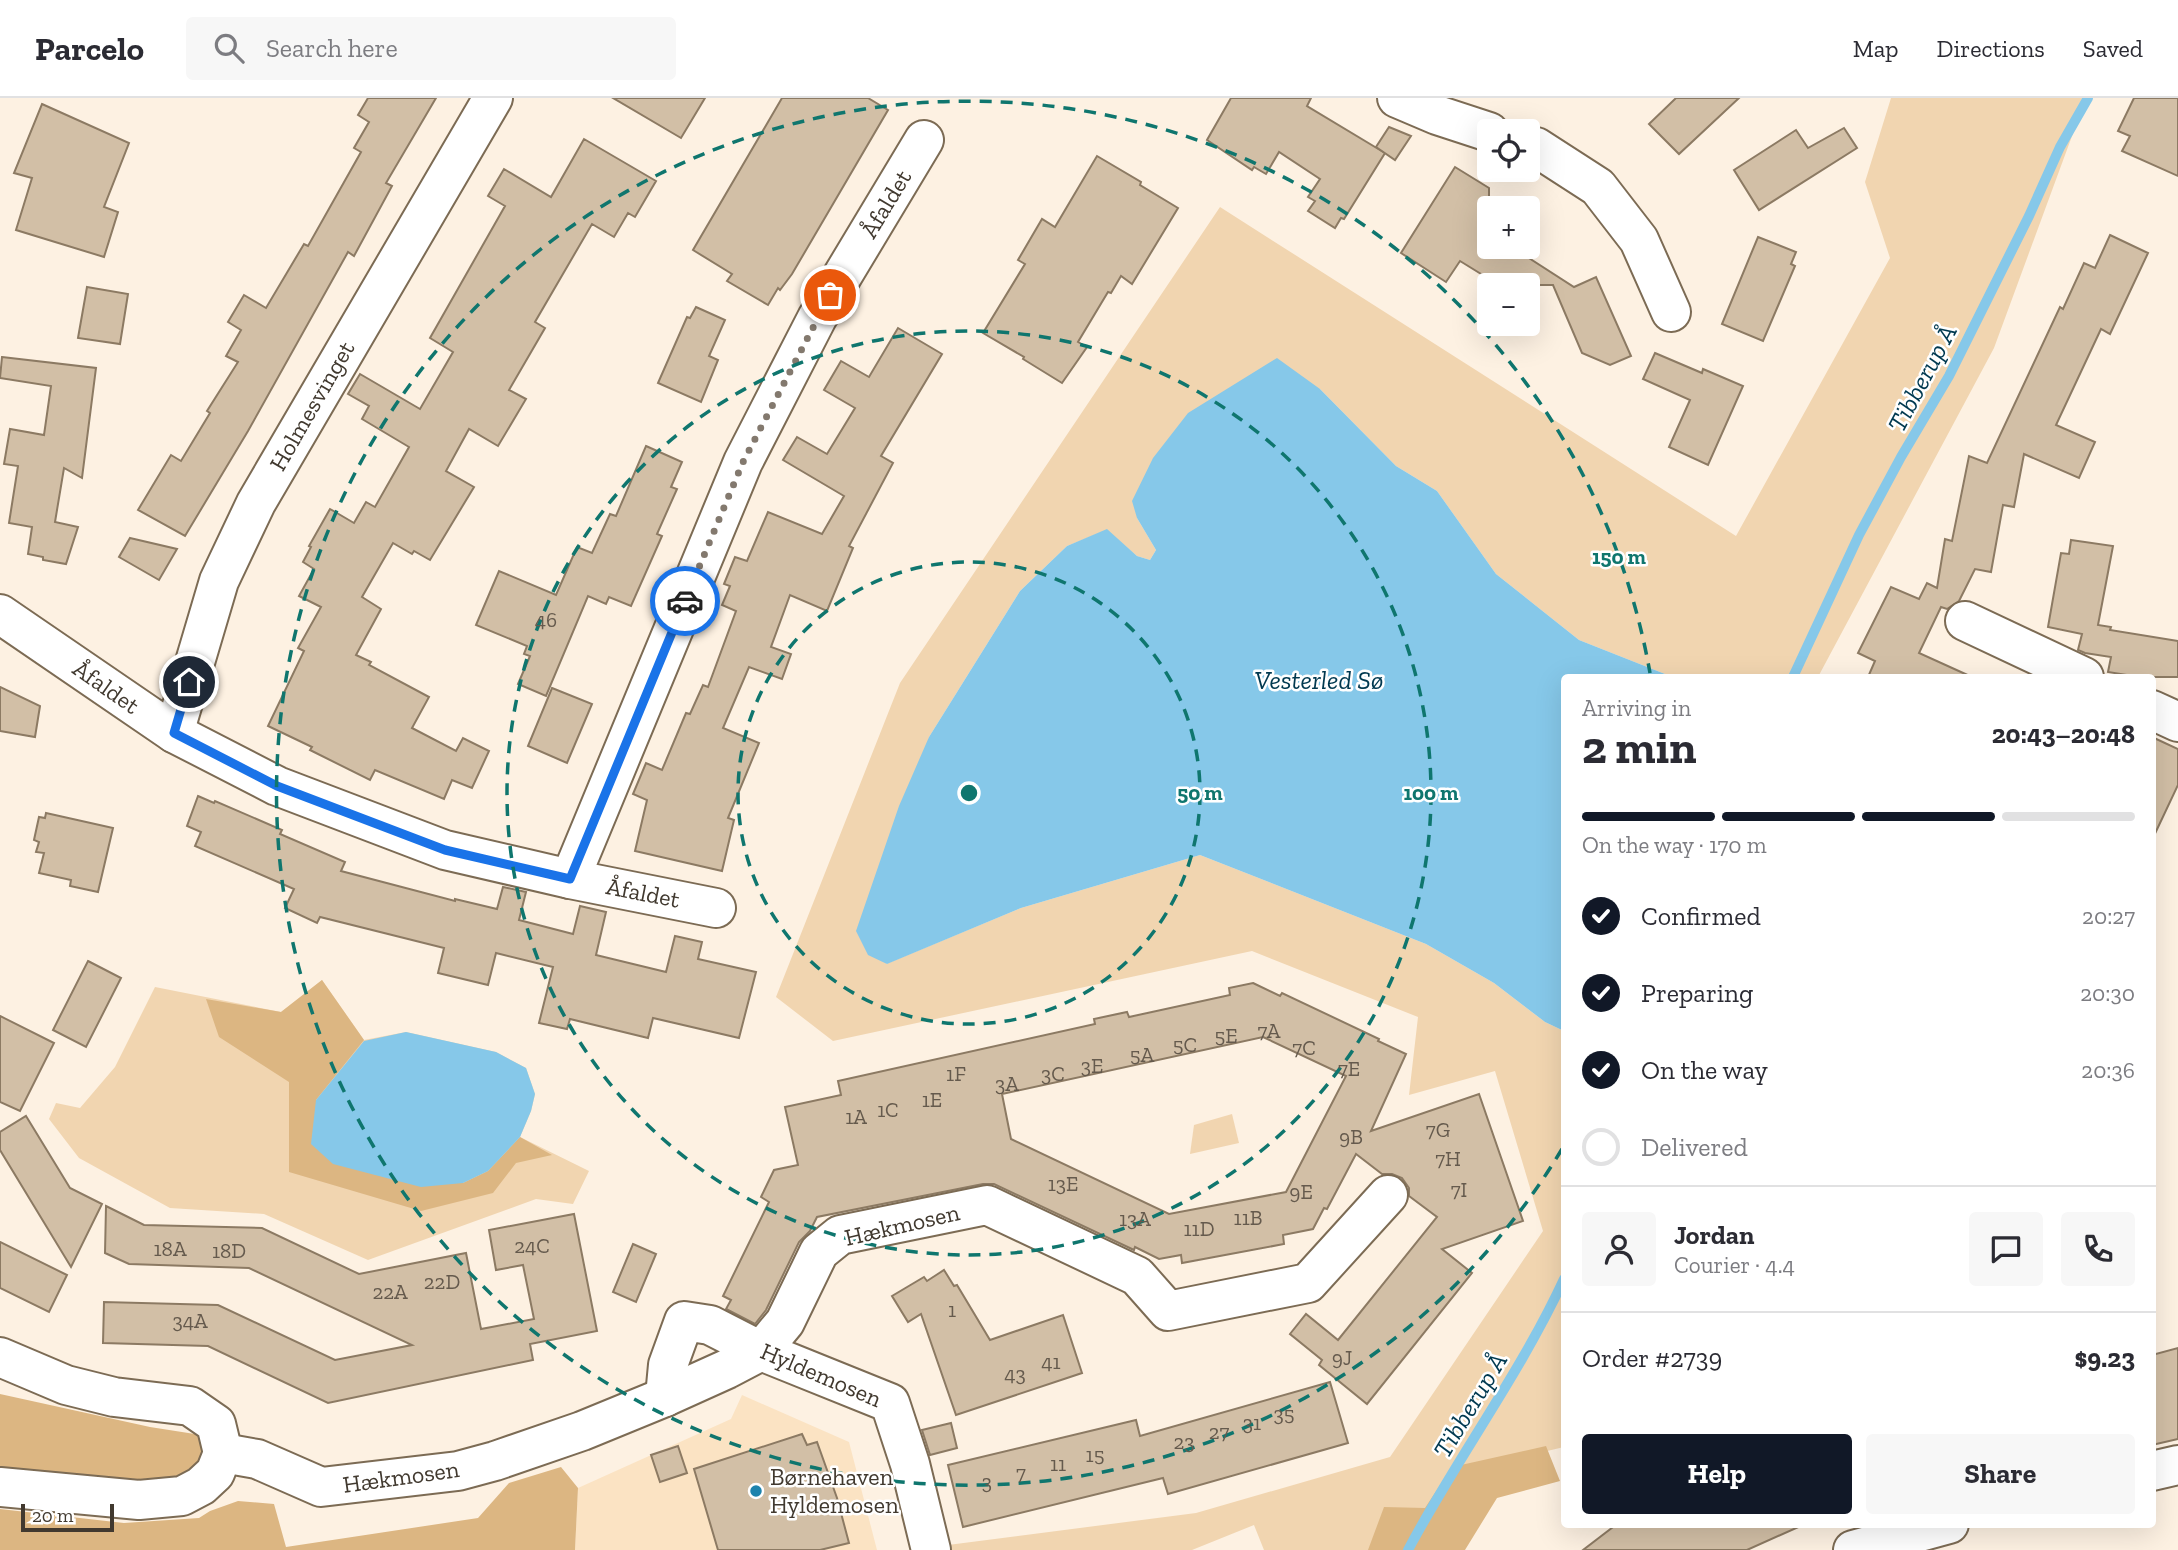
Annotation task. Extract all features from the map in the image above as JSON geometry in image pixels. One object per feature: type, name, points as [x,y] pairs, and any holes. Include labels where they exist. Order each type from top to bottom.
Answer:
[{"type":"street","name":"Holmesvinget","points":[[174,733],[219,581],[256,503],[493,98]]},
{"type":"street","points":[[1397,98],[1477,128]]},
{"type":"street","name":"Åfaldet","points":[[570,879],[743,462],[817,317],[924,140]]},
{"type":"street","points":[[1540,150],[1598,187],[1639,240],[1671,312]]},
{"type":"street","name":"Åfaldet","points":[[0,614],[174,733],[277,786],[445,850],[570,879],[716,908]]},
{"type":"street","points":[[1965,621],[2078,674]]},
{"type":"street","points":[[2156,712],[2178,722]]},
{"type":"street","name":"Hækmosen","points":[[223,1454],[257,1459],[321,1487],[444,1472],[495,1461],[582,1431],[665,1397],[761,1351],[785,1322],[819,1252],[840,1235],[987,1205],[1137,1276],[1168,1311],[1308,1283],[1388,1195]]},
{"type":"street","name":"Hyldemosen","points":[[665,1397],[667,1365],[684,1321],[710,1325],[761,1351],[890,1403],[910,1464],[931,1550]]},
{"type":"street","points":[[0,1357],[66,1385],[114,1397],[190,1406],[216,1424],[223,1454],[215,1473],[201,1486],[182,1496],[139,1500],[0,1487]]},
{"type":"street","points":[[2156,1470],[2178,1465]]},
{"type":"street","points":[[1853,1550],[1934,1528]]},
{"type":"shaded area","points":[[1891,98],[2086,98],[1994,348],[1820,674],[1665,674],[1579,640],[1496,574],[1437,491],[1396,466],[1320,389],[1137,518],[1156,550],[1150,560],[1137,556],[1107,530],[1067,546],[1020,591],[929,737],[886,964],[1021,908],[1200,855],[1426,944],[1494,983],[1545,1022],[1561,1030],[1561,1448],[1447,1475],[1417,1550],[1264,1550],[1254,1525],[1192,1550],[950,1550],[948,1545],[1196,1513],[1390,1457],[1543,1231],[1495,1071],[1409,1095],[1418,1017],[1252,951],[833,1041],[776,997],[900,683],[1220,207],[1736,536],[1890,258],[1865,182]]},
{"type":"shaded area","points":[[322,980],[364,1040],[406,1032],[496,1052],[526,1068],[535,1094],[520,1137],[589,1171],[573,1204],[536,1199],[368,1260],[264,1214],[170,1208],[79,1158],[49,1119],[56,1103],[80,1108],[115,1067],[155,987],[281,1012]]},
{"type":"shaded area","points":[[322,980],[364,1040],[316,1100],[463,1183],[488,1171],[520,1137],[552,1155],[516,1163],[493,1193],[421,1211],[289,1172],[289,1082],[219,1037],[206,999],[281,1012]]},
{"type":"shaded area","points":[[1232,1114],[1239,1143],[1190,1154],[1194,1125]]},
{"type":"shaded area","points":[[0,1394],[150,1427],[201,1435],[210,1472],[154,1483],[0,1467]]},
{"type":"shaded area","points":[[742,1395],[849,1442],[877,1550],[575,1550],[578,1488],[731,1419]]},
{"type":"shaded area","points":[[1546,1446],[1560,1481],[1497,1498],[1465,1550],[1368,1550],[1384,1507],[1425,1508],[1452,1467]]},
{"type":"shaded area","points":[[561,1467],[578,1488],[575,1550],[0,1550],[0,1509],[124,1523],[199,1518],[238,1501],[274,1504],[286,1547],[478,1518],[509,1483]]},
{"type":"water","name":"Vesterled Sø","points":[[1277,358],[1320,389],[1396,466],[1437,491],[1496,574],[1579,640],[1665,674],[1561,674],[1561,1030],[1545,1022],[1494,983],[1426,944],[1200,855],[1021,908],[887,964],[868,955],[856,931],[899,806],[929,737],[1020,591],[1067,546],[1107,529],[1137,556],[1150,560],[1156,550],[1137,518],[1132,501],[1153,458],[1188,413]]},
{"type":"water","points":[[406,1032],[496,1052],[526,1068],[535,1094],[520,1137],[488,1171],[463,1183],[421,1187],[333,1164],[311,1144],[316,1100],[364,1041]]},
{"type":"building","points":[[368,98],[436,98],[386,183],[392,186],[354,256],[348,252],[248,431],[185,536],[138,510],[171,455],[181,461],[210,413],[207,411],[238,362],[226,356],[241,330],[228,322],[244,295],[266,308],[304,244],[308,246],[361,152],[354,148],[369,122],[358,115]]},
{"type":"building","points":[[613,98],[705,98],[681,138]]},
{"type":"building","points":[[782,98],[868,98],[888,110],[792,274],[780,290],[778,288],[768,305],[727,281],[732,274],[693,250]]},
{"type":"building","points":[[1231,98],[1311,98],[1307,106],[1385,153],[1344,219],[1341,218],[1335,228],[1308,211],[1315,201],[1308,197],[1320,179],[1279,152],[1266,174],[1254,167],[1252,170],[1207,140]]},
{"type":"building","points":[[1676,98],[1739,98],[1679,154],[1649,124]]},
{"type":"building","points":[[2134,98],[2178,98],[2178,176],[2122,151],[2130,136],[2118,131]]},
{"type":"building","points":[[42,104],[129,143],[104,207],[118,212],[104,257],[16,230],[32,178],[14,173]]},
{"type":"building","points":[[1389,127],[1411,136],[1395,160],[1376,147]]},
{"type":"building","points":[[1844,128],[1857,148],[1759,210],[1734,170],[1796,130],[1808,148]]},
{"type":"building","points":[[584,139],[656,181],[635,217],[628,213],[614,237],[592,224],[535,322],[545,328],[509,390],[526,399],[498,446],[469,429],[446,471],[474,487],[430,560],[393,543],[362,597],[381,609],[356,655],[371,662],[369,665],[429,697],[412,728],[456,751],[463,738],[489,751],[472,788],[452,780],[444,799],[375,770],[370,780],[268,726],[304,651],[298,648],[321,607],[299,596],[314,569],[303,562],[311,547],[309,546],[330,509],[354,523],[366,502],[375,507],[409,447],[362,419],[369,406],[348,394],[360,374],[420,409],[453,352],[430,338],[505,206],[488,196],[504,169],[551,197]]},
{"type":"building","points":[[1097,156],[1178,208],[1132,284],[1121,276],[1111,293],[1108,292],[1078,342],[1087,347],[1062,383],[983,333],[1025,264],[1018,260],[1042,219],[1055,227]]},
{"type":"building","points":[[1455,167],[1489,188],[1489,196],[1477,196],[1477,259],[1530,259],[1574,287],[1596,277],[1631,356],[1610,365],[1582,353],[1553,285],[1540,285],[1540,273],[1480,273],[1460,261],[1446,282],[1401,253]]},
{"type":"building","points":[[2110,235],[2148,253],[2110,334],[2101,329],[2056,425],[2095,442],[2079,478],[2024,454],[2014,507],[2003,505],[1991,572],[1975,569],[1959,601],[1947,609],[1941,607],[1919,653],[1965,674],[1869,674],[1875,661],[1858,653],[1891,587],[1919,599],[1927,583],[1937,588],[1945,539],[1952,541],[1969,456],[1987,463],[2060,307],[2063,309],[2084,263],[2095,268]]},
{"type":"building","points":[[1758,237],[1796,252],[1791,264],[1795,266],[1763,341],[1722,324]]},
{"type":"building","points":[[87,287],[128,294],[120,344],[78,338]]},
{"type":"building","points":[[696,307],[725,320],[709,356],[718,360],[701,402],[658,383],[687,317],[690,318]]},
{"type":"building","points":[[898,328],[942,354],[881,456],[893,463],[849,546],[853,548],[827,611],[790,595],[771,647],[791,654],[782,679],[749,667],[723,728],[759,743],[728,818],[734,820],[722,871],[635,851],[647,800],[633,794],[646,763],[662,770],[686,713],[690,714],[703,685],[708,687],[736,611],[722,605],[730,586],[724,584],[735,557],[747,561],[768,512],[822,534],[844,496],[783,460],[797,437],[827,454],[855,408],[824,390],[841,361],[869,377]]},
{"type":"building","points":[[1655,353],[1702,373],[1703,369],[1743,386],[1708,465],[1669,447],[1690,400],[1643,379]]},
{"type":"building","points":[[2,357],[96,368],[82,478],[64,468],[55,522],[78,527],[66,564],[28,554],[32,527],[9,523],[18,466],[4,464],[10,429],[44,435],[51,386],[0,378]]},
{"type":"building","points":[[646,446],[682,462],[671,487],[677,489],[657,534],[662,536],[631,606],[609,597],[606,604],[588,596],[546,696],[518,684],[530,656],[524,654],[527,646],[476,625],[499,571],[556,595],[577,547],[592,553],[610,514],[616,516]]},
{"type":"building","points":[[130,538],[177,549],[159,580],[119,557]]},
{"type":"building","points":[[2071,540],[2113,546],[2098,625],[2111,627],[2110,630],[2178,641],[2178,677],[2108,672],[2111,657],[2078,650],[2082,634],[2048,627],[2061,553],[2069,554]]},
{"type":"building","points":[[0,687],[40,706],[35,737],[0,731]]},
{"type":"building","points":[[552,688],[592,704],[567,763],[528,746]]},
{"type":"building","points":[[2156,739],[2178,749],[2178,785],[2156,832]]},
{"type":"building","points":[[198,796],[282,830],[280,834],[345,862],[341,871],[455,901],[497,909],[503,887],[526,892],[519,920],[573,934],[580,906],[606,912],[596,955],[666,972],[675,936],[702,942],[698,959],[756,972],[739,1038],[653,1018],[648,1038],[570,1019],[567,1029],[539,1023],[553,967],[496,953],[488,985],[438,973],[444,948],[320,917],[317,923],[285,908],[294,889],[195,846],[201,832],[187,826]]},
{"type":"building","points":[[46,813],[113,828],[98,892],[70,886],[71,880],[39,873],[44,853],[36,852],[39,842],[34,840],[39,817],[45,818]]},
{"type":"building","points":[[88,961],[121,978],[86,1047],[53,1030]]},
{"type":"building","points":[[1253,983],[1280,996],[1282,993],[1406,1054],[1371,1131],[1479,1094],[1523,1221],[1442,1249],[1472,1273],[1367,1404],[1319,1365],[1322,1360],[1290,1334],[1306,1314],[1338,1340],[1437,1217],[1409,1196],[1409,1188],[1402,1178],[1382,1174],[1356,1154],[1327,1209],[1324,1208],[1313,1229],[1283,1235],[1284,1244],[1182,1263],[1181,1255],[1159,1259],[1135,1247],[1134,1250],[994,1184],[983,1184],[817,1217],[810,1231],[799,1242],[766,1310],[755,1324],[726,1309],[731,1300],[723,1296],[769,1202],[761,1197],[774,1170],[798,1165],[785,1107],[841,1095],[838,1081],[1095,1024],[1094,1019],[1127,1012],[1129,1017],[1230,995],[1229,988]],"holes":[[[1263,1037],[1346,1076],[1286,1192],[1169,1214],[1011,1139],[1002,1094]]]},
{"type":"building","points":[[0,1016],[54,1043],[20,1111],[0,1102]]},
{"type":"building","points":[[26,1116],[70,1188],[102,1204],[71,1267],[0,1150],[0,1132]]},
{"type":"building","points":[[106,1206],[144,1225],[262,1228],[359,1274],[466,1253],[481,1329],[534,1319],[523,1265],[496,1270],[489,1230],[574,1214],[597,1331],[530,1344],[533,1360],[328,1403],[208,1346],[103,1343],[104,1302],[218,1305],[335,1360],[412,1345],[249,1268],[129,1264],[105,1253]]},
{"type":"building","points":[[0,1242],[67,1275],[49,1312],[0,1288]]},
{"type":"building","points":[[633,1244],[656,1254],[636,1302],[613,1292]]},
{"type":"building","points":[[944,1270],[954,1286],[957,1285],[990,1340],[1063,1315],[1082,1373],[956,1415],[921,1314],[908,1322],[892,1296],[924,1277],[927,1281]]},
{"type":"building","points":[[2178,1348],[2178,1439],[2156,1444],[2156,1354]]},
{"type":"building","points":[[1330,1382],[1348,1443],[1168,1494],[1163,1478],[963,1527],[948,1465],[1136,1420],[1140,1436]]},
{"type":"building","points":[[951,1423],[957,1448],[930,1455],[922,1430]]},
{"type":"building","name":"Børnehaven Hyldemosen","points":[[802,1434],[807,1445],[817,1442],[837,1498],[849,1543],[820,1550],[718,1550],[694,1469]]},
{"type":"building","points":[[678,1446],[687,1473],[660,1482],[651,1455]]},
{"type":"building","points":[[1612,1528],[1796,1528],[1747,1550],[1583,1550]]},
{"type":"waterway","name":"Tibberup Å","points":[[1794,674],[1859,535],[1949,376],[2029,216],[2060,147],[2088,98]]},
{"type":"waterway","name":"Tibberup Å","points":[[1408,1550],[1528,1348],[1561,1285]]},
{"type":"way so far","points":[[685,601],[743,462],[830,295]]},
{"type":"place","name":"Børnehaven Hyldemosen","points":[[756,1491]]},
{"type":"route","points":[[189,682],[174,733],[277,786],[445,850],[570,879],[685,601]]}]
